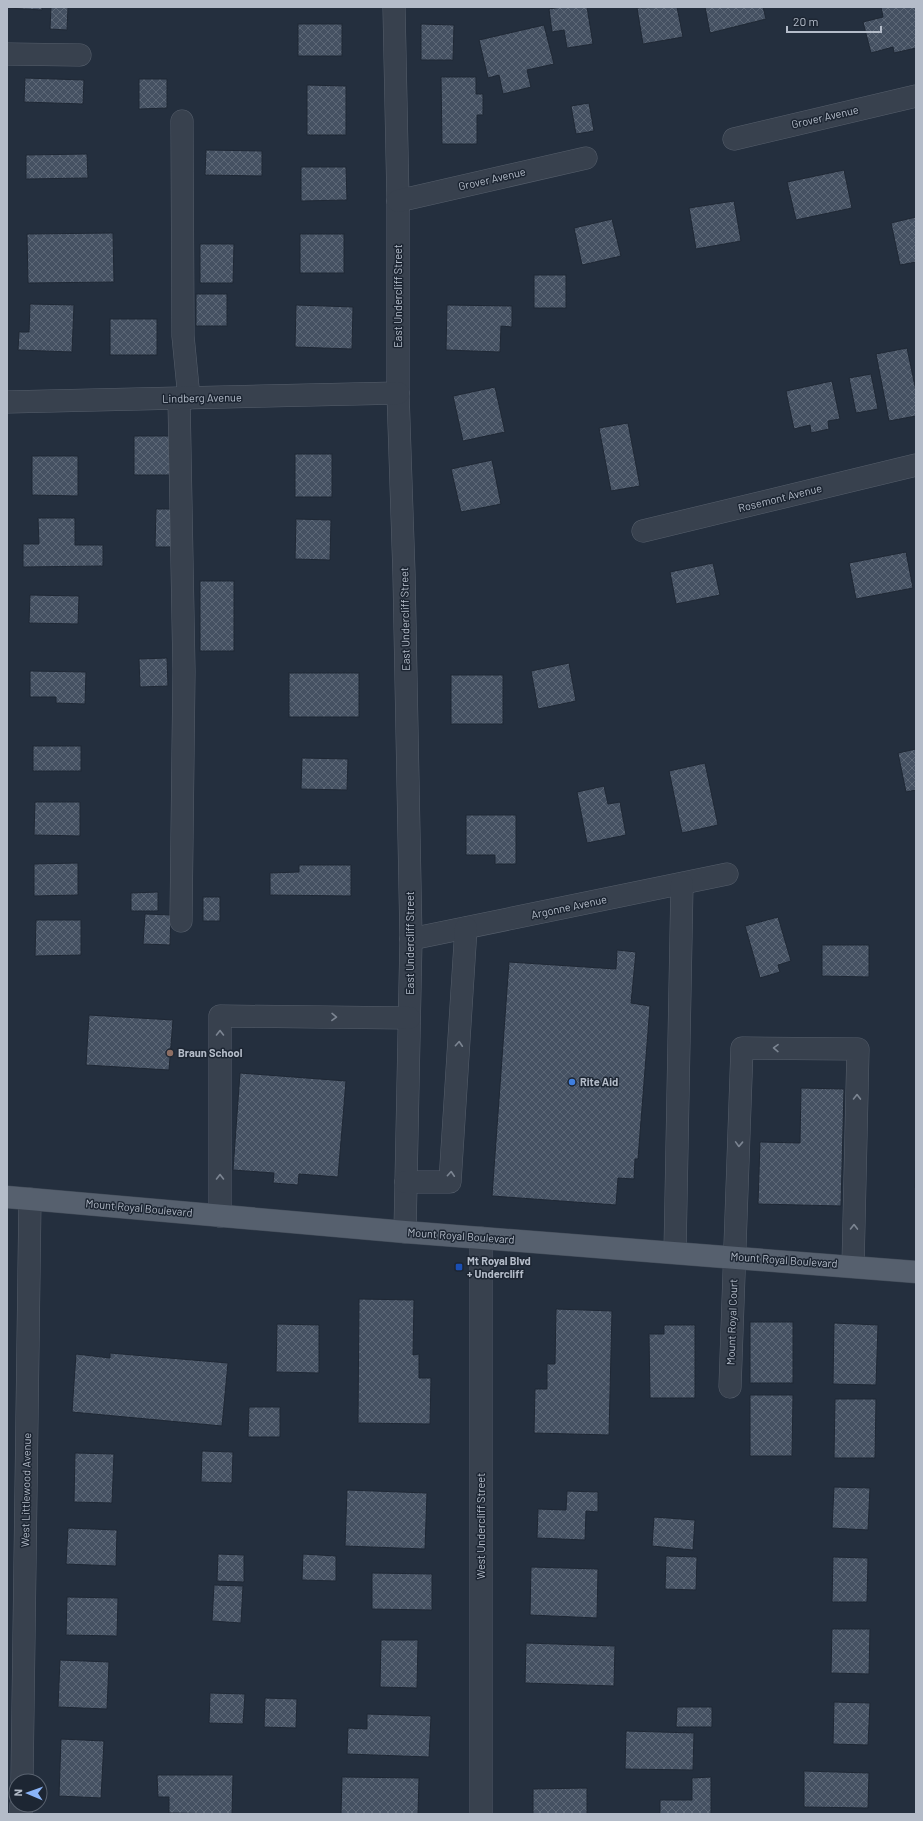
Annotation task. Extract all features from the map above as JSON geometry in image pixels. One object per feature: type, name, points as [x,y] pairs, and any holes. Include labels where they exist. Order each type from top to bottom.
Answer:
[{"type":"main road","name":"Mount Royal Boulevard","points":[[7,1197],[405,1232],[735,1256],[916,1272]]},
{"type":"street","name":"East Undercliff Street","points":[[394,7],[398,201],[398,393],[404,582],[411,939],[405,1232]]},
{"type":"street","points":[[7,54],[80,55]]},
{"type":"street","name":"Grover Avenue","points":[[734,139],[916,96]]},
{"type":"street","points":[[181,921],[184,671],[182,121]]},
{"type":"street","name":"Grover Avenue","points":[[398,201],[586,158]]},
{"type":"street","name":"Lindberg Avenue","points":[[7,402],[398,393]]},
{"type":"street","name":"Rosemont Avenue","points":[[643,531],[916,465]]},
{"type":"street","name":"Argonne Avenue","points":[[411,939],[727,874]]},
{"type":"street","points":[[675,1252],[682,884]]},
{"type":"street","points":[[406,1182],[450,1182],[466,928]]},
{"type":"street","points":[[220,1216],[220,1016],[409,1018]]},
{"type":"street","name":"Mount Royal Court","points":[[730,1387],[742,1048],[858,1049],[854,1266]]},
{"type":"street","name":"West Littlewood Avenue","points":[[22,1773],[30,1198]]},
{"type":"street","name":"West Undercliff Street","points":[[481,1238],[481,1814]]},
{"type":"building","points":[[42,7],[42,10],[7,8]]},
{"type":"building","points":[[51,7],[68,7],[67,30],[50,29]]},
{"type":"building","points":[[561,7],[587,7],[593,44],[567,48],[564,30],[552,32],[549,9]]},
{"type":"building","points":[[677,7],[683,37],[643,44],[637,8]]},
{"type":"building","points":[[705,7],[763,7],[766,19],[710,33]]},
{"type":"building","points":[[881,7],[916,7],[916,48],[894,53],[893,47],[871,53],[863,22],[883,17]]},
{"type":"building","points":[[298,24],[342,24],[342,56],[298,56]]},
{"type":"building","points":[[421,24],[454,25],[453,60],[421,60]]},
{"type":"building","points":[[544,25],[554,64],[527,70],[531,87],[503,94],[499,75],[488,78],[479,40]]},
{"type":"building","points":[[441,77],[476,77],[476,94],[483,94],[483,115],[477,115],[477,144],[442,144]]},
{"type":"building","points":[[25,78],[84,80],[83,104],[24,102]]},
{"type":"building","points":[[139,79],[167,79],[167,108],[139,109]]},
{"type":"building","points":[[307,85],[346,86],[346,135],[307,135]]},
{"type":"building","points":[[589,103],[594,131],[576,134],[571,106]]},
{"type":"building","points":[[206,150],[262,151],[262,176],[205,175]]},
{"type":"building","points":[[87,154],[88,178],[26,179],[26,155]]},
{"type":"building","points":[[301,167],[346,167],[347,200],[301,201]]},
{"type":"building","points":[[844,170],[852,208],[796,220],[787,182]]},
{"type":"building","points":[[734,201],[741,241],[696,249],[689,208]]},
{"type":"building","points":[[916,217],[916,262],[900,265],[891,223]]},
{"type":"building","points":[[612,219],[621,256],[582,265],[574,228]]},
{"type":"building","points":[[113,233],[114,282],[28,283],[27,234]]},
{"type":"building","points":[[300,234],[344,234],[344,273],[300,273]]},
{"type":"building","points":[[200,244],[234,244],[233,283],[200,283]]},
{"type":"building","points":[[534,275],[566,275],[566,308],[534,308]]},
{"type":"building","points":[[196,294],[227,294],[227,326],[196,326]]},
{"type":"building","points":[[30,304],[74,305],[72,352],[18,350],[19,332],[29,332]]},
{"type":"building","points":[[296,305],[353,307],[352,349],[295,347]]},
{"type":"building","points":[[447,305],[512,306],[512,327],[501,326],[500,352],[446,350]]},
{"type":"building","points":[[110,319],[157,319],[157,355],[110,355]]},
{"type":"building","points":[[907,348],[916,391],[916,416],[889,421],[876,354]]},
{"type":"building","points":[[871,374],[878,409],[856,413],[849,378]]},
{"type":"building","points":[[832,381],[840,419],[828,421],[829,429],[811,433],[810,425],[794,429],[786,391]]},
{"type":"building","points":[[495,387],[505,432],[463,441],[453,396]]},
{"type":"building","points":[[628,423],[640,486],[611,491],[599,428]]},
{"type":"building","points":[[134,436],[172,436],[171,475],[134,475]]},
{"type":"building","points":[[295,454],[332,454],[332,497],[295,497]]},
{"type":"building","points":[[32,456],[78,456],[78,496],[32,495]]},
{"type":"building","points":[[492,460],[501,504],[461,512],[451,469]]},
{"type":"building","points":[[156,509],[174,509],[174,547],[155,547]]},
{"type":"building","points":[[38,518],[75,518],[75,545],[103,545],[103,566],[23,567],[23,544],[39,544]]},
{"type":"building","points":[[296,519],[331,520],[330,560],[295,559]]},
{"type":"building","points":[[906,552],[913,588],[856,599],[849,563]]},
{"type":"building","points":[[713,563],[720,595],[676,604],[670,572]]},
{"type":"building","points":[[200,581],[234,581],[234,651],[200,651]]},
{"type":"building","points":[[30,595],[79,596],[78,624],[29,623]]},
{"type":"building","points":[[167,658],[168,686],[140,687],[139,659]]},
{"type":"building","points":[[569,663],[576,701],[538,709],[531,671]]},
{"type":"building","points":[[30,671],[86,672],[85,704],[56,703],[56,697],[30,697]]},
{"type":"building","points":[[289,673],[359,673],[359,717],[289,717]]},
{"type":"building","points":[[451,675],[503,675],[503,724],[451,724]]},
{"type":"building","points":[[33,746],[81,746],[81,771],[33,771]]},
{"type":"building","points":[[916,749],[916,790],[906,792],[898,753]]},
{"type":"building","points":[[302,758],[348,759],[347,790],[301,789]]},
{"type":"building","points":[[705,763],[718,825],[682,833],[669,771]]},
{"type":"building","points":[[604,786],[608,804],[620,802],[626,835],[587,843],[577,792]]},
{"type":"building","points":[[35,802],[80,802],[80,836],[34,835]]},
{"type":"building","points":[[466,815],[516,815],[516,864],[495,864],[495,855],[466,855]]},
{"type":"building","points":[[78,863],[78,895],[34,896],[34,864]]},
{"type":"building","points":[[299,865],[351,865],[351,896],[270,895],[270,873],[299,872]]},
{"type":"building","points":[[158,892],[158,911],[131,911],[131,893]]},
{"type":"building","points":[[203,897],[220,897],[220,921],[203,921]]},
{"type":"building","points":[[145,914],[171,915],[170,945],[143,944]]},
{"type":"building","points":[[778,917],[791,961],[778,965],[780,972],[760,978],[745,926]]},
{"type":"building","points":[[36,920],[81,920],[81,955],[35,956]]},
{"type":"building","points":[[822,945],[869,945],[869,977],[822,976]]},
{"type":"building","name":"Rite Aid","points":[[617,950],[636,952],[631,1003],[650,1006],[638,1159],[635,1159],[634,1179],[618,1178],[616,1205],[492,1196],[509,962],[616,969]]},
{"type":"building","points":[[89,1015],[173,1020],[169,1070],[86,1065]]},
{"type":"building","points":[[240,1073],[346,1081],[338,1177],[299,1174],[298,1185],[273,1183],[274,1173],[233,1170]]},
{"type":"building","points":[[801,1088],[844,1089],[841,1206],[758,1204],[760,1142],[800,1143]]},
{"type":"building","points":[[916,1133],[916,1188],[915,1188]]},
{"type":"building","points":[[359,1299],[414,1300],[413,1355],[419,1354],[419,1378],[431,1378],[430,1424],[358,1423]]},
{"type":"building","points":[[556,1309],[612,1311],[609,1435],[534,1433],[535,1389],[547,1389],[547,1364],[555,1364]]},
{"type":"building","points":[[750,1322],[793,1322],[793,1383],[750,1383]]},
{"type":"building","points":[[834,1323],[878,1325],[876,1385],[833,1384]]},
{"type":"building","points":[[277,1324],[319,1325],[319,1373],[276,1372]]},
{"type":"building","points":[[664,1325],[695,1325],[695,1398],[650,1398],[649,1334],[664,1334]]},
{"type":"building","points":[[110,1353],[228,1363],[222,1426],[72,1412],[76,1354],[110,1358]]},
{"type":"building","points":[[750,1395],[793,1395],[792,1456],[750,1456]]},
{"type":"building","points":[[835,1399],[876,1399],[875,1458],[834,1458]]},
{"type":"building","points":[[249,1407],[280,1407],[280,1437],[248,1437]]},
{"type":"building","points":[[202,1451],[233,1452],[232,1483],[201,1482]]},
{"type":"building","points":[[75,1453],[114,1454],[112,1503],[74,1502]]},
{"type":"building","points":[[834,1487],[870,1488],[868,1530],[832,1528]]},
{"type":"building","points":[[347,1490],[427,1493],[425,1549],[345,1546]]},
{"type":"building","points":[[567,1491],[598,1492],[598,1512],[586,1511],[585,1540],[537,1538],[538,1509],[566,1510]]},
{"type":"building","points":[[654,1517],[695,1520],[693,1550],[652,1546]]},
{"type":"building","points":[[68,1528],[117,1530],[116,1566],[66,1564]]},
{"type":"building","points":[[218,1554],[244,1555],[244,1582],[217,1581]]},
{"type":"building","points":[[303,1554],[336,1556],[336,1581],[302,1580]]},
{"type":"building","points":[[666,1556],[697,1557],[696,1590],[665,1589]]},
{"type":"building","points":[[833,1557],[868,1558],[867,1602],[832,1602]]},
{"type":"building","points":[[531,1567],[598,1569],[597,1618],[530,1615]]},
{"type":"building","points":[[372,1573],[432,1574],[432,1610],[372,1609]]},
{"type":"building","points":[[214,1585],[243,1586],[241,1623],[212,1621]]},
{"type":"building","points":[[67,1597],[118,1598],[117,1636],[66,1635]]},
{"type":"building","points":[[832,1629],[870,1629],[869,1674],[831,1673]]},
{"type":"building","points":[[381,1640],[418,1640],[417,1688],[380,1687]]},
{"type":"building","points":[[526,1643],[615,1646],[614,1686],[525,1683]]},
{"type":"building","points":[[60,1660],[109,1662],[107,1709],[58,1707]]},
{"type":"building","points":[[210,1693],[245,1694],[243,1724],[209,1723]]},
{"type":"building","points":[[265,1698],[297,1699],[296,1728],[264,1727]]},
{"type":"building","points":[[834,1702],[870,1703],[868,1745],[833,1744]]},
{"type":"building","points":[[677,1707],[712,1707],[712,1727],[676,1727]]},
{"type":"building","points":[[367,1714],[431,1716],[429,1757],[347,1754],[348,1728],[367,1729]]},
{"type":"building","points":[[626,1731],[694,1733],[693,1770],[625,1769]]},
{"type":"building","points":[[61,1739],[104,1741],[101,1798],[59,1796]]},
{"type":"building","points":[[804,1771],[869,1773],[868,1808],[804,1807]]},
{"type":"building","points":[[157,1775],[233,1775],[232,1814],[169,1813],[169,1797],[158,1797]]},
{"type":"building","points":[[342,1777],[419,1778],[418,1814],[341,1814]]},
{"type":"building","points":[[711,1777],[711,1814],[660,1814],[660,1800],[692,1800],[692,1778]]},
{"type":"building","points":[[587,1788],[587,1814],[533,1814],[533,1789]]},
{"type":"place","name":"Braun School","points":[[170,1053]]},
{"type":"place","name":"Rite Aid","points":[[572,1082]]},
{"type":"place","name":"Mt Royal Blvd + Undercliff","points":[[459,1267]]}]
